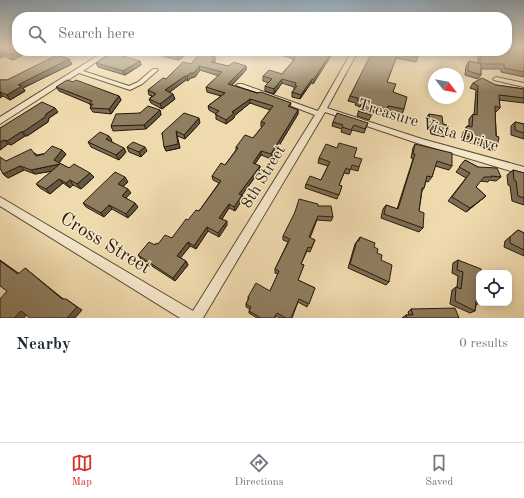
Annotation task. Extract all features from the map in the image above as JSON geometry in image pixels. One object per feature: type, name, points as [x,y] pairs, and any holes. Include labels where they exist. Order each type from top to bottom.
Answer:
[{"type":"street","points":[[0,121],[92,62]]},
{"type":"street","name":"8th Street","points":[[196,318],[321,112],[349,62]]},
{"type":"street","points":[[78,71],[130,88],[140,83],[154,70]]},
{"type":"street","points":[[496,79],[524,85]]},
{"type":"street","name":"Treasure Vista Drive","points":[[240,85],[321,112],[524,171]]},
{"type":"street","name":"Cross Street","points":[[0,201],[192,318]]},
{"type":"building","points":[[43,62],[63,62],[18,85],[22,86],[7,95],[0,92],[0,80],[7,80]]},
{"type":"building","points":[[98,62],[139,62],[123,71],[96,63]]},
{"type":"building","points":[[183,62],[191,64],[193,62],[211,62],[228,66],[234,62],[246,66],[228,84],[257,93],[261,92],[291,103],[288,106],[298,110],[271,154],[261,151],[253,163],[260,166],[239,194],[242,195],[234,207],[229,204],[219,218],[227,221],[218,233],[207,227],[194,246],[188,242],[177,256],[186,261],[173,278],[138,255],[149,242],[155,245],[156,243],[158,244],[165,235],[172,238],[186,219],[188,220],[196,210],[199,211],[221,181],[212,176],[221,163],[225,165],[238,148],[236,147],[245,135],[253,138],[265,123],[261,122],[273,106],[250,99],[232,112],[234,113],[226,120],[215,114],[219,111],[208,106],[225,93],[206,87],[222,72],[199,66],[194,73],[190,73],[165,90],[173,94],[160,104],[149,99],[156,94],[148,90],[163,78],[166,79]]},
{"type":"building","points":[[293,62],[325,62],[301,95],[292,92],[297,86],[295,86],[296,83],[282,79],[274,89],[265,86],[272,79],[263,76],[269,70],[282,74]]},
{"type":"building","points":[[367,62],[395,62],[387,82],[396,84],[393,92],[407,97],[404,109],[388,106],[386,110],[375,107],[371,115],[358,111],[362,102],[357,100],[358,98],[350,96]]},
{"type":"building","points":[[469,62],[481,64],[481,75],[468,71]]},
{"type":"building","points":[[481,62],[524,62],[524,72],[504,68],[504,64],[484,64]]},
{"type":"building","points":[[482,78],[496,85],[524,89],[524,98],[499,95],[500,108],[495,106],[496,136],[499,137],[497,147],[464,135],[467,126],[472,127],[473,114],[477,115],[478,86],[473,83]]},
{"type":"building","points":[[67,80],[73,82],[76,80],[119,96],[109,109],[90,108],[93,104],[89,104],[92,101],[56,87]]},
{"type":"building","points":[[42,102],[55,108],[23,132],[7,141],[4,140],[0,142],[0,128]]},
{"type":"building","points":[[148,106],[160,110],[144,125],[111,126],[116,114],[140,113]]},
{"type":"building","points":[[184,113],[199,118],[184,135],[176,131],[178,144],[164,147],[162,133]]},
{"type":"building","points":[[337,113],[368,123],[365,129],[354,125],[351,130],[342,127],[343,125],[333,122]]},
{"type":"building","points":[[429,114],[442,116],[443,124],[447,125],[448,132],[434,130],[433,125],[430,124]]},
{"type":"building","points":[[515,122],[524,124],[524,133],[515,130]]},
{"type":"building","points":[[100,132],[109,136],[106,139],[124,148],[116,155],[88,142]]},
{"type":"building","points":[[133,142],[145,147],[139,152],[127,147]]},
{"type":"building","points":[[339,143],[357,148],[354,157],[362,159],[359,167],[352,165],[350,170],[346,168],[339,185],[342,186],[339,195],[306,184],[310,176],[321,180],[330,162],[319,158],[326,144],[337,148]]},
{"type":"building","points":[[415,144],[452,153],[452,166],[437,161],[432,177],[427,176],[424,188],[422,188],[419,211],[424,213],[423,228],[384,214],[386,205],[398,209],[415,154],[413,154]]},
{"type":"building","points":[[52,146],[62,150],[54,160],[69,168],[74,164],[90,173],[77,184],[70,180],[66,183],[59,179],[46,189],[36,184],[60,164],[31,170],[20,166],[3,174],[0,168],[0,157],[6,161],[31,149],[36,156],[44,154]]},
{"type":"building","points":[[465,160],[478,167],[497,168],[501,177],[484,177],[476,187],[486,196],[470,208],[452,197],[470,173],[459,167]]},
{"type":"building","points":[[513,170],[524,173],[524,198],[518,196]]},
{"type":"building","points":[[115,172],[125,177],[118,184],[128,189],[122,196],[135,203],[126,214],[109,205],[101,213],[83,203]]},
{"type":"building","points":[[299,199],[318,204],[318,206],[331,206],[333,217],[318,216],[309,237],[315,240],[311,248],[308,247],[301,264],[304,265],[298,280],[315,288],[309,304],[299,299],[291,318],[286,318],[277,313],[274,318],[261,318],[249,311],[251,307],[246,304],[249,298],[248,297],[256,283],[270,291],[279,271],[275,269],[290,239],[283,236],[295,212]]},
{"type":"building","points":[[518,230],[524,233],[524,250],[510,243],[510,237]]},
{"type":"building","points":[[360,237],[375,243],[374,247],[378,249],[377,253],[382,255],[381,260],[392,265],[389,282],[350,264],[357,241],[359,241]]},
{"type":"building","points":[[458,260],[481,269],[476,270],[475,311],[455,301],[456,287],[461,289],[463,272],[457,270]]},
{"type":"building","points":[[0,261],[18,274],[25,268],[62,299],[66,299],[77,307],[67,318],[30,318],[21,311],[14,318],[0,318],[0,299],[7,291],[0,286]]},
{"type":"building","points":[[455,308],[459,318],[407,318],[406,315],[413,315],[411,309]]}]
